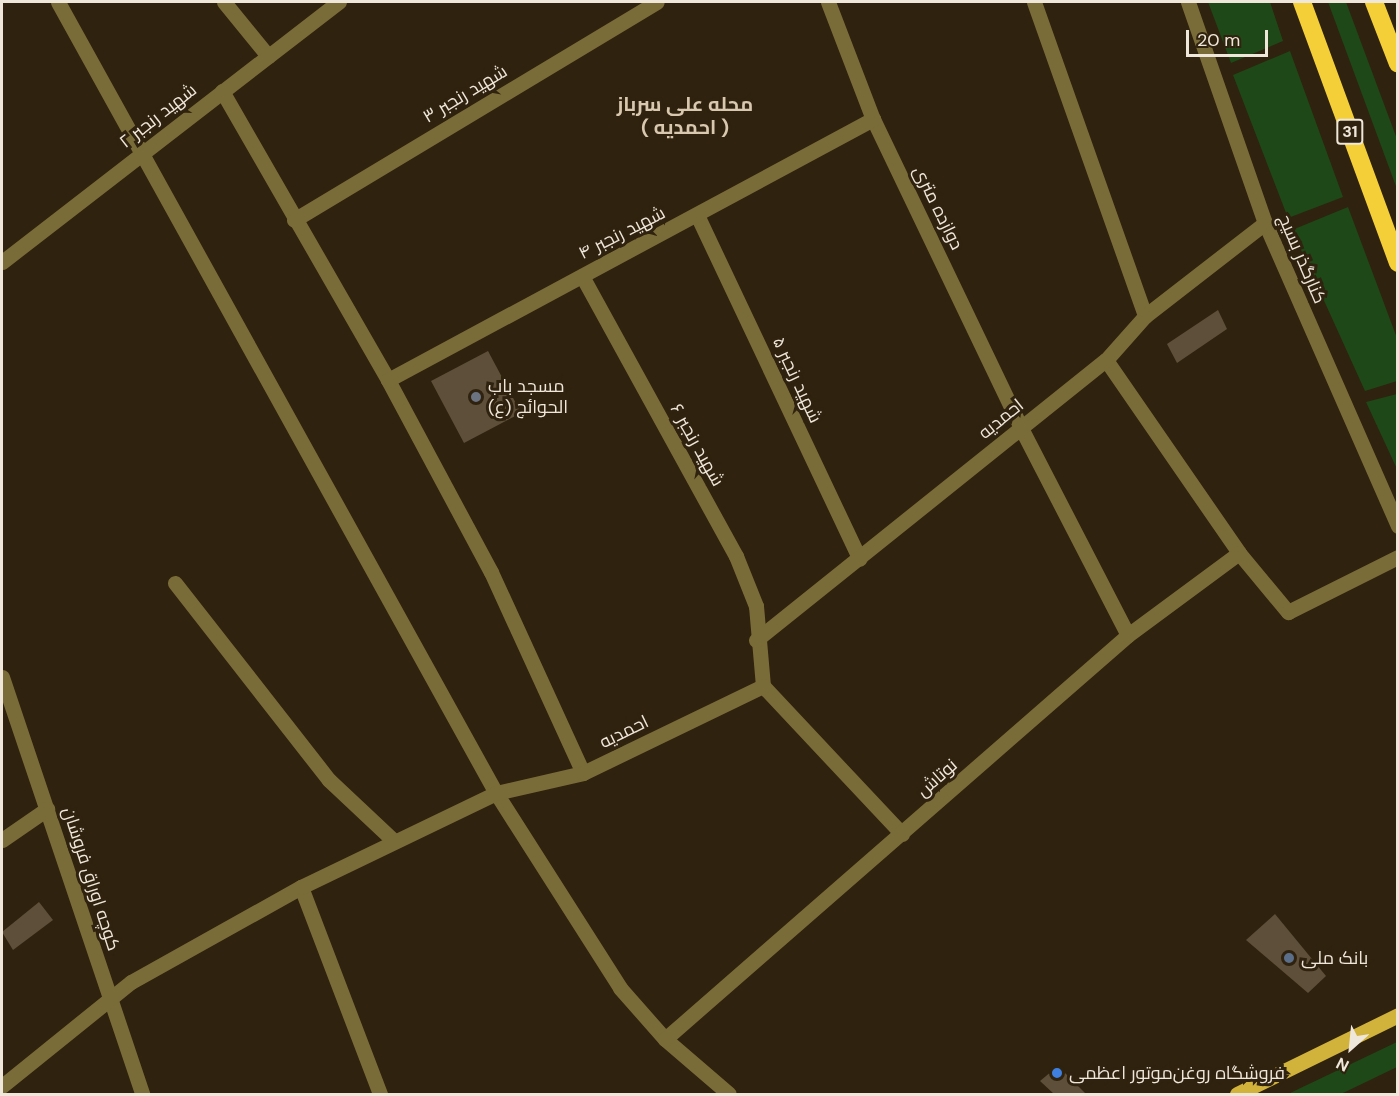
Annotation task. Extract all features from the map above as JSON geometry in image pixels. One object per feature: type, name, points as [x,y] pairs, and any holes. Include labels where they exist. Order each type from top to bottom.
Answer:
[{"type":"highway","name":"31","points":[[1302,2],[1398,263]]},
{"type":"highway","points":[[1374,2],[1398,64]]},
{"type":"main road","points":[[1237,1095],[1398,1015]]},
{"type":"street","points":[[58,2],[145,152],[496,793],[620,988],[665,1039],[729,1095]]},
{"type":"street","points":[[224,2],[268,56]]},
{"type":"street","name":"۲ شهید رنجبر","points":[[2,261],[339,2]]},
{"type":"street","name":"شهید رنجبر ۳","points":[[294,220],[657,2]]},
{"type":"street","points":[[1034,2],[1145,316]]},
{"type":"street","name":"کنارگذر بسیج","points":[[1188,2],[1265,223],[1398,526]]},
{"type":"street","name":"دوازده متری","points":[[832,3],[873,119],[1021,428],[1128,635]]},
{"type":"street","points":[[222,91],[294,220],[388,380],[491,572],[584,773]]},
{"type":"street","name":"شهید رنجبر ۴","points":[[388,380],[698,217],[873,119]]},
{"type":"street","name":"شهید رنجبر ۵","points":[[698,217],[860,559]]},
{"type":"street","name":"احمدیه","points":[[756,640],[1106,360],[1145,316],[1265,223]]},
{"type":"street","name":"شهید رنجبر ۶","points":[[582,276],[736,556],[756,606],[756,640],[763,686]]},
{"type":"street","points":[[1106,360],[1239,553],[1288,612],[1398,557]]},
{"type":"street","name":"نوتاش","points":[[665,1039],[1128,635],[1239,553]]},
{"type":"street","points":[[175,583],[329,780],[393,840]]},
{"type":"street","name":"کوچه اوراق فروشان","points":[[2,677],[142,1095]]},
{"type":"street","points":[[763,686],[902,834]]},
{"type":"street","name":"احمدیه","points":[[2,1086],[111,1002],[131,982],[301,887],[393,840],[496,793],[584,773],[763,686]]},
{"type":"street","points":[[2,840],[47,809]]},
{"type":"street","points":[[301,887],[380,1095]]},
{"type":"green space","points":[[1208,2],[1270,2],[1283,41],[1231,63]]},
{"type":"green space","points":[[1328,2],[1346,2],[1397,139],[1397,189]]},
{"type":"green space","points":[[1290,51],[1343,197],[1288,218],[1233,75]]},
{"type":"green space","points":[[1348,207],[1397,338],[1397,381],[1365,391],[1292,230]]},
{"type":"green space","points":[[1398,394],[1397,469],[1366,402]]},
{"type":"green space","points":[[1397,1042],[1397,1067],[1341,1094],[1288,1094]]},
{"type":"building","points":[[1218,310],[1227,329],[1177,363],[1167,344]]},
{"type":"building","name":"مسجد باب الحوائج (ع)","points":[[488,351],[521,413],[464,443],[431,381]]},
{"type":"building","points":[[39,902],[53,920],[13,950],[2,932]]},
{"type":"building","name":"بانک ملی","points":[[1275,914],[1326,976],[1308,993],[1246,940]]},
{"type":"building","name":"فروشگاه روغن‌موتور اعظمی","points":[[1058,1066],[1086,1094],[1054,1094],[1040,1081]]},
{"type":"place","name":"مسجد باب الحوائج (ع)","points":[[476,397]]},
{"type":"place","name":"بانک ملی","points":[[1289,958]]},
{"type":"place","name":"فروشگاه روغن‌موتور اعظمی","points":[[1057,1073]]},
{"type":"district","name":"محله علی سرباز ( احمدیه )","points":[[685,116]]}]
